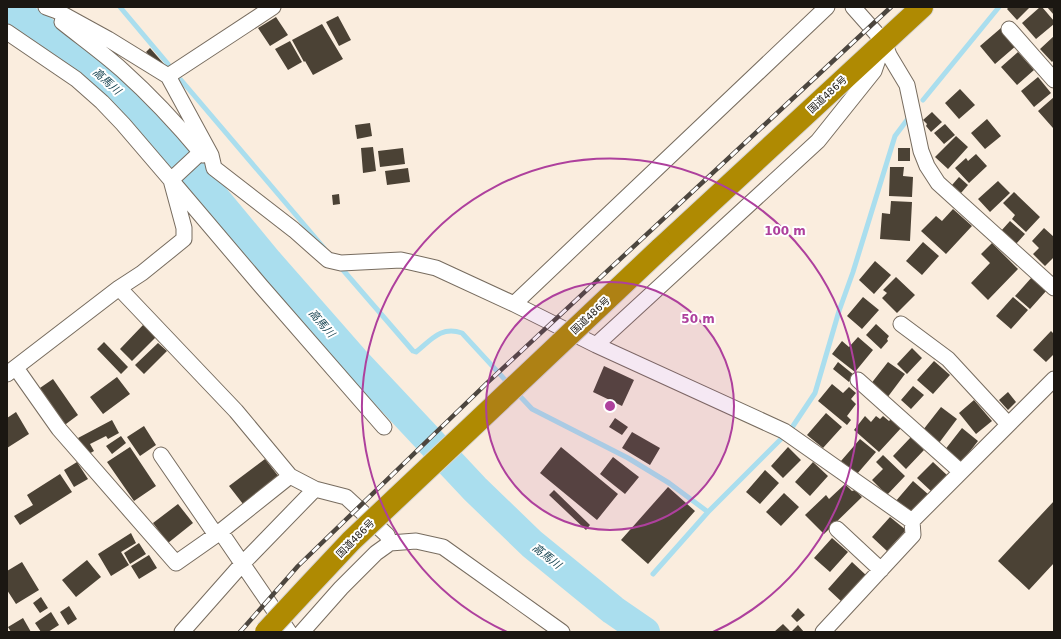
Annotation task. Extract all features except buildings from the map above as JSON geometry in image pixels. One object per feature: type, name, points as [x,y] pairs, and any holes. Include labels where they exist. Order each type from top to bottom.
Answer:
[{"type":"highway","name":"国道486号","points":[[266,632],[367,526],[660,249],[922,7]]},
{"type":"street","points":[[42,7],[122,70],[150,97],[198,155],[294,230],[328,260],[341,262],[401,260],[436,268],[514,304],[596,345],[787,434],[912,521]]},
{"type":"street","points":[[46,7],[57,11],[108,39],[168,76],[211,155],[214,168]]},
{"type":"street","points":[[168,76],[273,7]]},
{"type":"street","points":[[514,304],[827,7]]},
{"type":"street","points":[[853,7],[884,42],[889,55],[907,85],[921,151],[927,166],[938,183],[1054,288]]},
{"type":"street","points":[[1009,29],[1054,80]]},
{"type":"street","points":[[7,32],[76,79],[102,102],[174,177],[261,286],[384,427]]},
{"type":"street","points":[[596,345],[818,140],[874,71],[884,42]]},
{"type":"street","points":[[174,177],[198,155]]},
{"type":"street","points":[[174,177],[184,228],[184,239],[142,273],[119,288],[12,371],[59,429],[176,563],[218,533],[290,476]]},
{"type":"street","points":[[119,288],[236,411],[290,476],[315,489],[346,497],[387,534],[390,543]]},
{"type":"street","points":[[901,324],[948,359],[1008,424]]},
{"type":"street","points":[[823,632],[913,535],[912,521],[1054,379]]},
{"type":"street","points":[[858,380],[961,472]]},
{"type":"street","points":[[161,455],[218,533],[243,563],[290,632]]},
{"type":"street","points":[[182,632],[243,563],[315,489]]},
{"type":"street","points":[[837,529],[880,570]]},
{"type":"street","points":[[302,632],[376,553],[390,543],[416,541],[443,547],[562,632]]},
{"type":"waterway","name":"高馬川","points":[[7,7],[71,49],[120,92],[166,139],[268,262],[354,360],[475,489],[532,544],[613,610],[645,632]]},
{"type":"waterway","points":[[120,7],[168,64]]},
{"type":"waterway","points":[[923,100],[999,7]]},
{"type":"waterway","points":[[181,80],[324,248]]},
{"type":"waterway","points":[[653,574],[708,512],[791,429],[815,393],[839,311],[853,272],[895,136],[907,120]]},
{"type":"waterway","points":[[343,270],[413,351],[416,352],[432,338],[442,333],[448,331],[462,333],[509,384]]},
{"type":"waterway","points":[[516,392],[532,409],[628,458],[669,483],[708,512]]},
{"type":"waterway","name":"高馬川","points":[[607,614],[618,605]]},
{"type":"railway","points":[[240,632],[298,566],[487,383],[891,7]]}]
